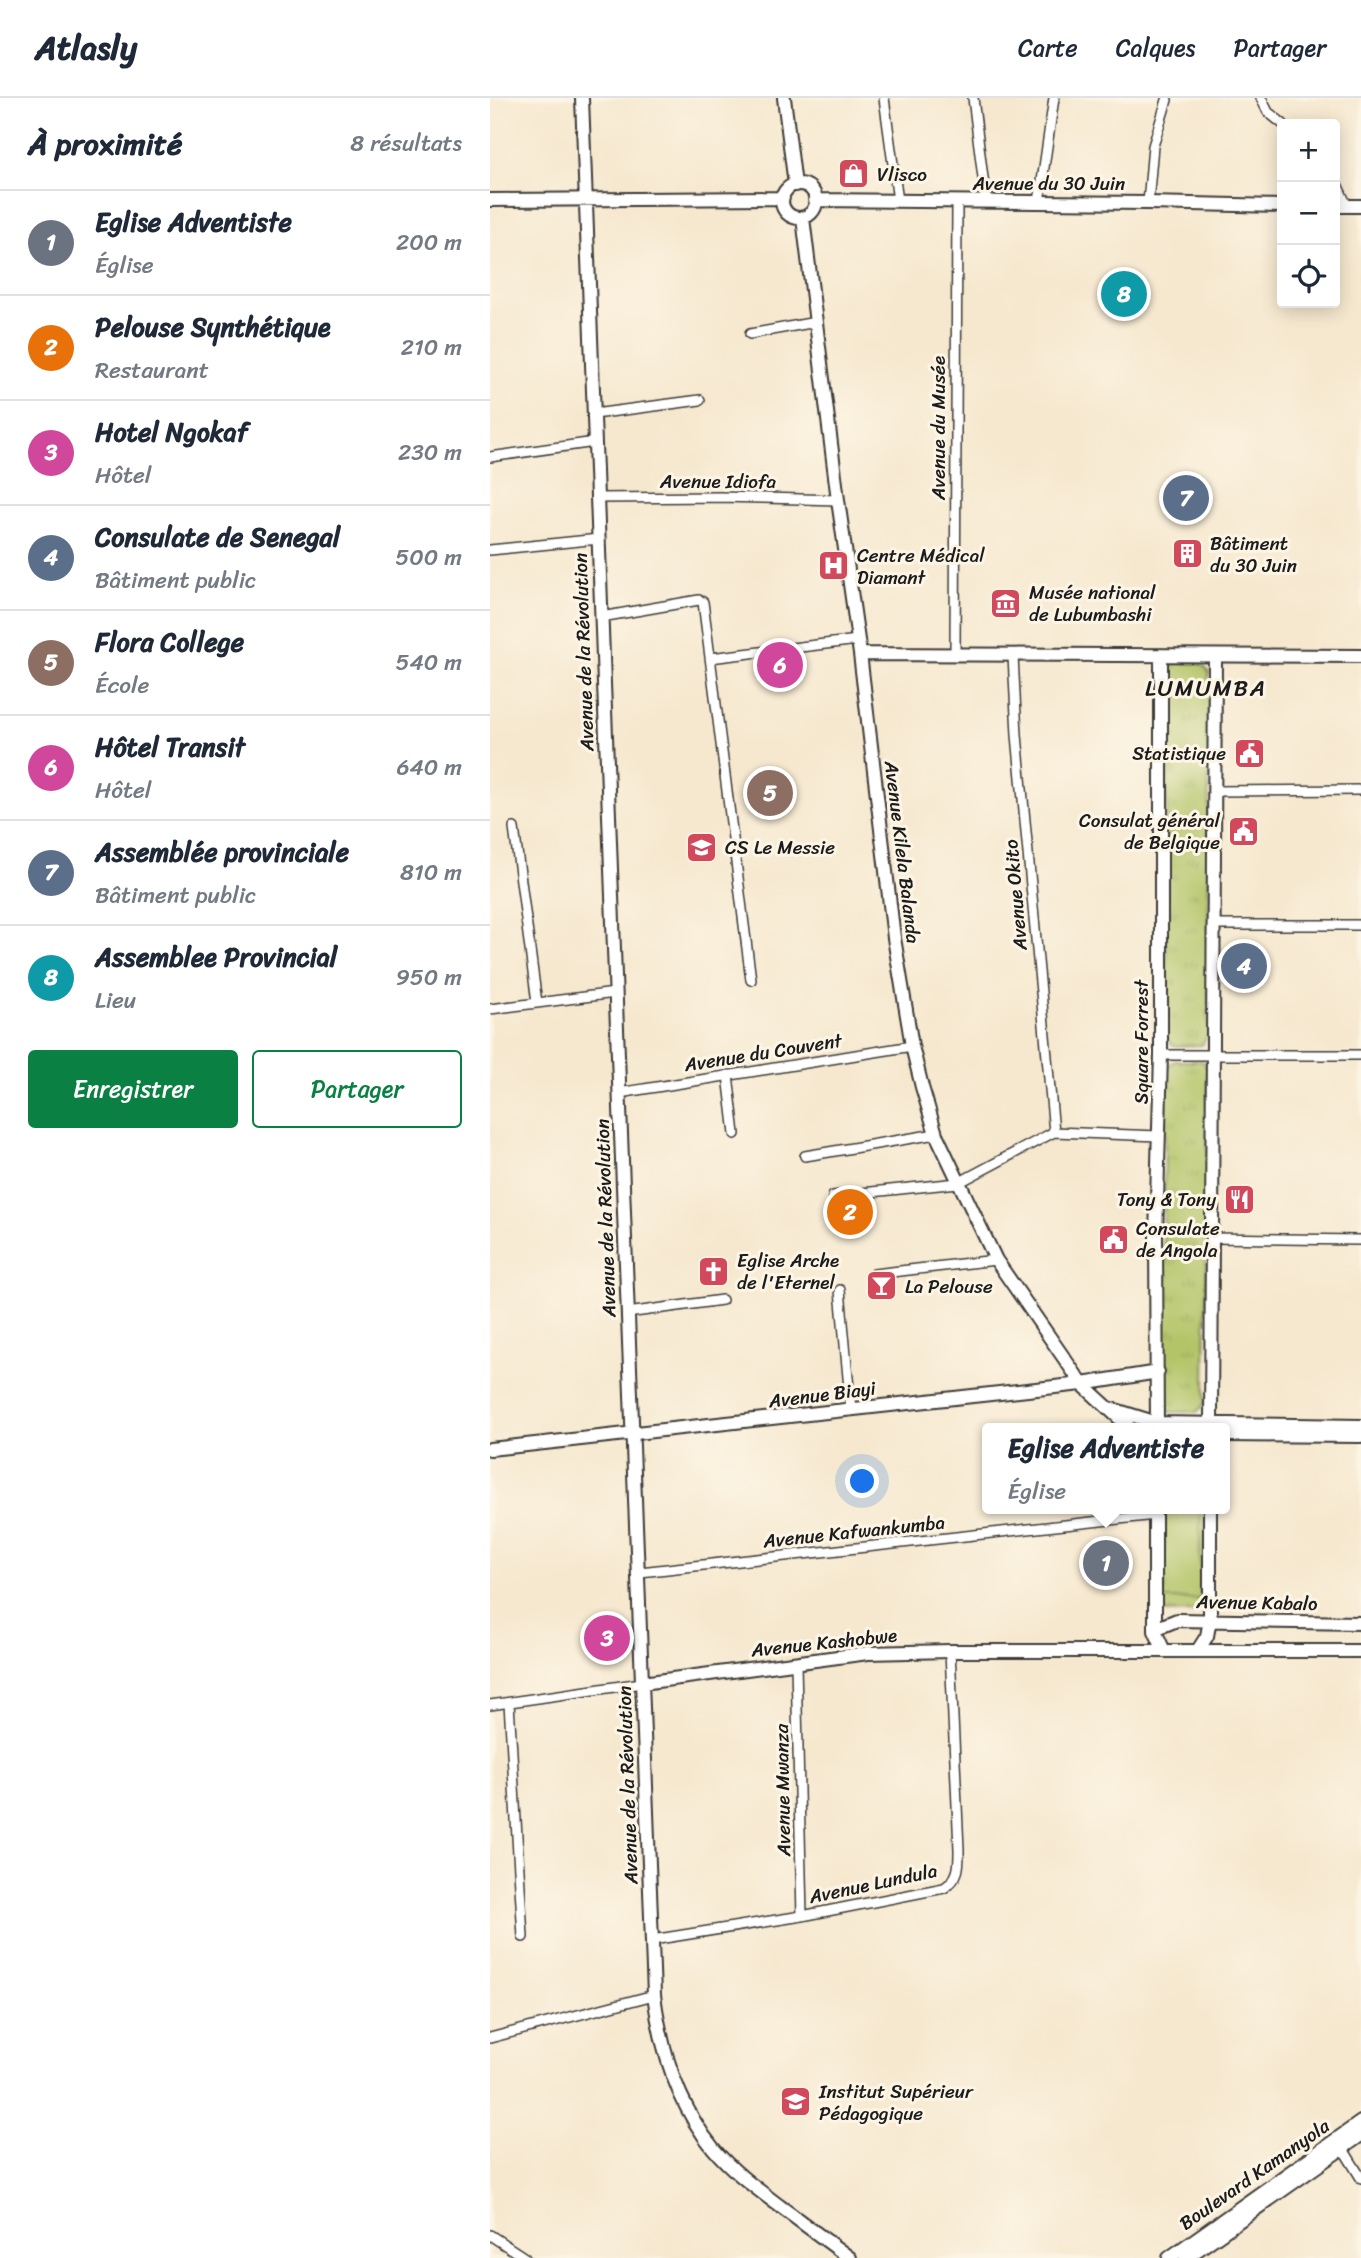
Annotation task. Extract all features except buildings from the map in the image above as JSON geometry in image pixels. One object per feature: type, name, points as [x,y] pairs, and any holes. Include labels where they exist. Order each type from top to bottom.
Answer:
[{"type":"street","name":"Avenue de la Révolution","points":[[582,98],[654,1995],[661,2038],[673,2077],[704,2137],[725,2161],[752,2185],[850,2258]]},
{"type":"street","points":[[785,98],[795,185]]},
{"type":"street","points":[[884,98],[898,201]]},
{"type":"street","points":[[973,98],[986,202]]},
{"type":"street","points":[[1039,202],[1054,98]]},
{"type":"street","points":[[1261,98],[1268,112],[1277,119]]},
{"type":"street","points":[[1148,202],[1153,146],[1167,100]]},
{"type":"street","points":[[1335,182],[1341,206],[1361,206]]},
{"type":"street","points":[[795,185],[809,188],[815,200],[811,213],[803,218],[793,217],[786,212],[783,198],[787,190],[795,185]]},
{"type":"street","points":[[490,200],[783,198]]},
{"type":"street","name":"Avenue du 30 Juin","points":[[815,200],[1148,202],[1277,206]]},
{"type":"street","name":"Avenue du Musée","points":[[955,655],[957,202]]},
{"type":"street","name":"Avenue Kilela Balanda","points":[[803,218],[894,937],[912,1046],[936,1134],[996,1260],[1082,1384],[1124,1423]]},
{"type":"street","points":[[750,334],[816,322]]},
{"type":"street","points":[[594,414],[700,400]]},
{"type":"street","points":[[490,457],[595,442]]},
{"type":"street","name":"Avenue Idiofa","points":[[597,499],[720,497],[838,500]]},
{"type":"street","points":[[490,550],[599,538]]},
{"type":"street","points":[[601,617],[701,600],[704,604],[751,980]]},
{"type":"street","points":[[710,658],[858,640]]},
{"type":"street","points":[[860,654],[1361,656]]},
{"type":"street","name":"Avenue Okito","points":[[1013,656],[1017,735],[1054,1132]]},
{"type":"street","name":"Square Forrest","points":[[1157,1423],[1161,657]]},
{"type":"street","points":[[1211,1423],[1215,657]]},
{"type":"street","points":[[1215,791],[1361,790]]},
{"type":"street","points":[[514,828],[537,1003]]},
{"type":"street","points":[[1213,925],[1361,925]]},
{"type":"street","points":[[490,1009],[615,993]]},
{"type":"street","name":"Avenue du Couvent","points":[[619,1093],[912,1046]]},
{"type":"street","points":[[1161,1055],[1361,1055]]},
{"type":"street","points":[[728,1075],[735,1134]]},
{"type":"street","points":[[833,1196],[958,1183],[1054,1132],[1159,1136]]},
{"type":"street","points":[[805,1156],[936,1134]]},
{"type":"street","points":[[1211,1238],[1361,1240]]},
{"type":"street","points":[[874,1274],[996,1260]]},
{"type":"street","points":[[839,1290],[851,1409]]},
{"type":"street","points":[[628,1313],[722,1300]]},
{"type":"street","name":"Avenue Biayi","points":[[490,1449],[1082,1384],[1158,1373]]},
{"type":"street","points":[[1108,1408],[1149,1423]]},
{"type":"street","points":[[1230,1426],[1361,1426]]},
{"type":"street","points":[[1230,1435],[1361,1436]]},
{"type":"street","name":"Avenue Kafwankumba","points":[[640,1572],[1138,1514]]},
{"type":"street","points":[[1155,1514],[1154,1630],[1164,1651],[1361,1651]]},
{"type":"street","points":[[1198,1650],[1207,1636],[1210,1620],[1210,1514]]},
{"type":"street","name":"Avenue Kabalo","points":[[1154,1630],[1177,1620],[1361,1623]]},
{"type":"street","points":[[1131,1651],[1144,1644],[1154,1630]]},
{"type":"street","name":"Avenue Lundula","points":[[652,1940],[802,1916],[944,1888],[955,1878],[959,1871],[959,1849],[950,1651]]},
{"type":"street","name":"Avenue Kashobwe","points":[[490,1705],[868,1653],[1164,1651]]},
{"type":"street","name":"Avenue Mwanza","points":[[796,1664],[802,1916]]},
{"type":"street","points":[[509,1703],[523,1937]]},
{"type":"street","points":[[490,2038],[654,1995]]},
{"type":"street","name":"Boulevard Kamanyola","points":[[1186,2258],[1339,2143],[1361,2122]]},
{"type":"street","name":"Boulevard Kamanyola","points":[[1169,2258],[1339,2143],[1361,2135]]},
{"type":"street","points":[[1339,2143],[1361,2178]]},
{"type":"street","points":[[490,2235],[525,2258]]},
{"type":"green space","points":[[1174,663],[1201,663],[1209,672],[1208,1035],[1202,1045],[1174,1046],[1166,1038],[1167,671]]},
{"type":"green space","points":[[1174,1061],[1203,1061],[1208,1069],[1205,1403],[1197,1412],[1169,1412],[1161,1404],[1166,1068]]},
{"type":"green space","points":[[1161,1514],[1205,1514],[1204,1603],[1195,1612],[1166,1613],[1160,1604]]},
{"type":"green space","points":[[1164,1514],[1200,1514],[1200,1599],[1164,1599]]},
{"type":"place","name":"Vlisco","points":[[854,174]]},
{"type":"place","name":"Assemblee Provincial","points":[[1124,294]]},
{"type":"place","name":"Assemblée provinciale","points":[[1186,498]]},
{"type":"place","name":"Bâtiment du 30 Juin","points":[[1187,554]]},
{"type":"place","name":"Centre Médical Diamant","points":[[834,566]]},
{"type":"place","name":"Musée national de Lubumbashi","points":[[1006,603]]},
{"type":"place","name":"Hôtel Transit","points":[[780,665]]},
{"type":"place","name":"Statistique","points":[[1249,753]]},
{"type":"place","name":"Flora College","points":[[770,793]]},
{"type":"place","name":"Consulat général de Belgique","points":[[1243,831]]},
{"type":"place","name":"CS Le Messie","points":[[702,847]]},
{"type":"place","name":"Consulate de Senegal","points":[[1244,966]]},
{"type":"place","name":"Tony & Tony","points":[[1239,1199]]},
{"type":"place","name":"Pelouse Synthétique","points":[[850,1212]]},
{"type":"place","name":"Consulate de Angola","points":[[1113,1239]]},
{"type":"place","name":"Eglise Arche de l'Eternel","points":[[714,1271]]},
{"type":"place","name":"La Pelouse","points":[[882,1286]]},
{"type":"place","name":"Eglise Adventiste","points":[[1106,1563]]},
{"type":"place","name":"Hotel Ngokaf","points":[[607,1638]]},
{"type":"place","name":"Institut Supérieur Pédagogique","points":[[796,2102]]},
{"type":"district","name":"LUMUMBA","points":[[1206,688]]}]
